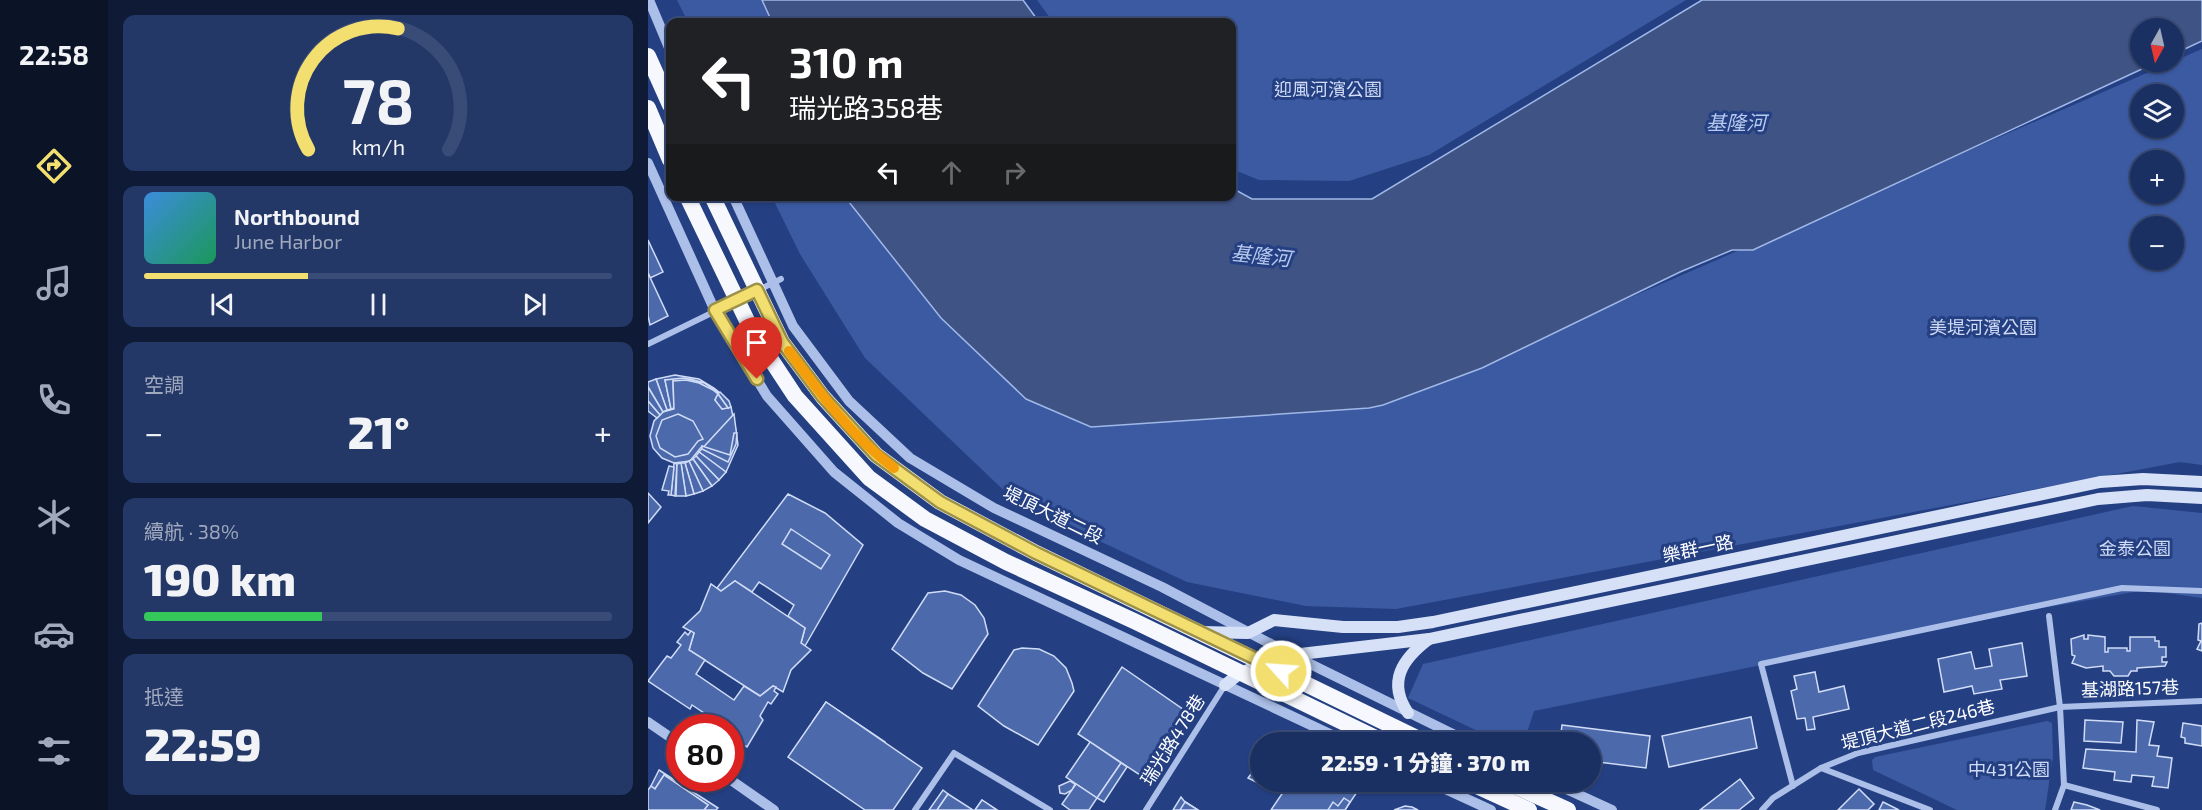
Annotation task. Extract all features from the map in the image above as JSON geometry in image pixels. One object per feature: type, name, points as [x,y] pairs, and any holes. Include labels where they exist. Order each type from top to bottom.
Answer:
[{"type":"highway","points":[[648,56],[666,96]]},
{"type":"highway","points":[[648,108],[666,151]]},
{"type":"highway","points":[[689,201],[752,331],[795,396],[869,478],[926,519],[1006,562],[1134,621],[1239,674],[1363,732]]},
{"type":"highway","name":"堤頂大道二段","points":[[715,201],[770,284],[782,342],[823,397],[876,455],[940,502],[1036,553],[1405,732]]},
{"type":"highway","points":[[1490,792],[1529,810]]},
{"type":"highway","points":[[1528,792],[1568,810]]},
{"type":"main road","name":"樂群一路","points":[[1201,632],[1248,633],[1274,620],[1343,627],[1398,627],[1433,622],[2100,482],[2143,479],[2202,482]]},
{"type":"main road","name":"樂群一路","points":[[1225,685],[1239,674],[1264,663],[1292,656],[1429,639],[2098,499],[2147,495],[2202,498]]},
{"type":"main road","points":[[1408,713],[1400,700],[1398,678],[1403,665],[1414,650],[1429,639]]},
{"type":"street","points":[[649,0],[666,40]]},
{"type":"street","points":[[648,163],[715,310],[767,396],[834,472],[898,523],[959,560],[1326,732]]},
{"type":"street","name":"堤頂大道二段","points":[[735,201],[770,284],[793,326],[849,402],[910,458],[994,508],[1162,587],[1292,656],[1448,732]]},
{"type":"street","points":[[648,344],[770,284]]},
{"type":"street","points":[[1793,786],[1761,664],[2122,588],[2202,591]]},
{"type":"street","points":[[2049,616],[2060,707],[2064,785],[2055,810]]},
{"type":"street","name":"瑞光路478巷","points":[[1146,810],[1225,685]]},
{"type":"street","name":"基湖路157巷","points":[[2060,707],[2202,701]]},
{"type":"street","name":"堤頂大道二段246巷","points":[[1762,810],[1773,798],[1821,768],[1858,753],[2060,707]]},
{"type":"street","points":[[648,722],[666,734]]},
{"type":"street","points":[[915,810],[954,753],[1050,810]]},
{"type":"street","points":[[1821,768],[1930,810]]},
{"type":"street","points":[[2064,785],[2157,810]]},
{"type":"street","points":[[744,789],[774,810]]},
{"type":"street","points":[[1452,792],[1491,810]]},
{"type":"street","points":[[1573,792],[1612,810]]},
{"type":"green space","points":[[677,0],[764,0],[771,18],[686,18]]},
{"type":"green space","name":"迎風河濱公園","points":[[1037,0],[1686,0],[1429,155],[1349,181],[1259,180],[1236,171],[1236,18],[1050,18]]},
{"type":"green space","name":"美堤河濱公園","points":[[2202,49],[2202,465],[2180,462],[1396,609],[1306,606],[1187,582],[1016,502],[865,358],[800,254],[774,201],[855,201],[1383,405],[2149,72],[2184,72],[2184,57]]},
{"type":"green space","name":"金泰公園","points":[[2133,506],[2202,513],[2202,598],[2145,590],[2043,608],[1534,711],[1527,732],[1480,732],[1408,698],[1423,664]]},
{"type":"green space","name":"中431公園","points":[[2047,721],[2052,723],[2053,756],[2045,810],[1957,810],[1873,770],[1872,760],[1875,757]]},
{"type":"water","points":[[762,0],[1023,0],[1036,18],[770,18]]},
{"type":"water","name":"基隆河","points":[[1702,0],[2202,0],[2202,41],[2184,49],[2184,18],[2130,18],[2130,72],[2136,72],[1753,250],[1732,250],[1680,272],[1482,368],[1383,405],[1369,408],[1091,427],[1026,399],[941,318],[848,201],[1236,201],[1236,190],[1252,199],[1372,199]]},
{"type":"building","points":[[648,240],[663,272],[650,278],[648,273]]},
{"type":"building","points":[[648,273],[668,316],[650,325],[648,316]]},
{"type":"building","points":[[675,375],[699,379],[714,388],[719,392],[707,384],[690,379],[665,380],[671,409],[667,410],[656,379]]},
{"type":"building","points":[[684,378],[704,383],[719,393],[699,383],[673,381],[674,408],[671,409],[665,380]]},
{"type":"building","points":[[656,379],[667,410],[663,412],[648,387],[648,382]]},
{"type":"building","points":[[686,380],[699,383],[718,394],[715,400],[722,409],[731,407],[736,431],[730,455],[702,446],[690,461],[674,463],[662,458],[653,448],[650,436],[654,421],[663,412],[674,409],[673,381]]},
{"type":"building","points":[[648,387],[663,412],[660,415],[648,401]]},
{"type":"building","points":[[720,392],[729,401],[731,407],[728,408],[718,394]]},
{"type":"building","points":[[718,394],[728,408],[722,409],[715,400]]},
{"type":"building","points":[[648,401],[660,415],[657,418],[648,411]]},
{"type":"building","points":[[678,414],[693,421],[703,439],[698,441],[688,454],[675,457],[660,448],[656,436],[662,420]]},
{"type":"building","points":[[734,414],[738,445],[726,472],[699,452]]},
{"type":"building","points":[[734,433],[737,433],[736,444],[728,462],[702,449],[702,446],[730,455]]},
{"type":"building","points":[[699,452],[726,472],[719,480],[696,456]]},
{"type":"building","points":[[696,456],[719,480],[712,486],[693,459]]},
{"type":"building","points":[[693,459],[712,486],[703,491],[689,461]]},
{"type":"building","points":[[689,461],[703,491],[694,494],[685,463]]},
{"type":"building","points":[[674,463],[677,464],[675,496],[671,495]]},
{"type":"building","points":[[681,463],[685,463],[694,494],[686,496]]},
{"type":"building","points":[[681,463],[686,496],[676,496],[677,464]]},
{"type":"building","points":[[669,466],[674,467],[671,495],[668,495],[669,491],[662,490]]},
{"type":"building","points":[[648,493],[661,507],[648,523]]},
{"type":"building","points":[[788,494],[825,513],[863,545],[805,646],[801,643],[805,628],[788,616],[794,605],[759,582],[752,592],[735,581],[721,591],[717,588]]},
{"type":"building","points":[[791,529],[830,555],[821,569],[782,544]]},
{"type":"building","points":[[735,581],[805,628],[801,643],[811,650],[791,670],[783,692],[773,686],[760,696],[689,650],[694,633],[683,627],[700,611],[711,584],[721,591]]},
{"type":"building","points":[[945,591],[961,595],[975,605],[984,618],[988,634],[952,689],[923,673],[892,649],[928,593]]},
{"type":"building","points":[[2202,623],[2202,651],[2197,649],[2201,641],[2198,640],[2199,624]]},
{"type":"building","points":[[691,631],[694,633],[689,650],[705,660],[696,674],[734,700],[744,686],[760,696],[773,686],[776,687],[774,691],[778,694],[771,704],[768,702],[760,716],[763,720],[747,747],[744,745],[744,714],[706,714],[692,705],[690,709],[648,681],[667,656],[671,658],[681,645],[677,642],[685,632],[688,635]]},
{"type":"building","points":[[2084,635],[2084,639],[2088,639],[2088,635],[2105,637],[2105,652],[2108,652],[2108,648],[2127,648],[2127,651],[2130,651],[2130,637],[2155,637],[2155,641],[2159,641],[2159,647],[2166,647],[2166,657],[2162,657],[2162,662],[2167,662],[2165,666],[2137,668],[2137,671],[2131,671],[2128,676],[2114,676],[2110,671],[2103,671],[2103,666],[2086,668],[2072,663],[2075,656],[2072,655],[2071,639]]},
{"type":"building","points":[[2022,643],[2027,676],[2000,680],[2002,689],[1974,694],[1972,686],[1944,692],[1938,659],[1971,652],[1975,669],[1992,666],[1989,649]]},
{"type":"building","points":[[1039,649],[1054,656],[1066,668],[1074,691],[1038,745],[1004,726],[978,706],[1014,650]]},
{"type":"building","points":[[1122,667],[1187,712],[1143,777],[1078,734]]},
{"type":"building","points":[[1815,672],[1819,692],[1844,686],[1849,709],[1813,717],[1815,729],[1807,730],[1805,718],[1797,719],[1791,691],[1797,689],[1794,676]]},
{"type":"building","points":[[826,702],[885,742],[875,756],[819,718],[815,723],[813,721]]},
{"type":"building","points":[[826,702],[922,768],[893,810],[865,810],[788,757]]},
{"type":"building","points":[[1751,717],[1757,748],[1669,767],[1662,736]]},
{"type":"building","points":[[2085,720],[2123,722],[2121,743],[2084,741]]},
{"type":"building","points":[[2137,720],[2154,722],[2149,745],[2159,746],[2157,756],[2172,758],[2168,788],[2152,786],[2154,777],[2132,775],[2131,782],[2114,780],[2115,772],[2083,768],[2086,749],[2136,752]]},
{"type":"building","points":[[2183,723],[2202,726],[2202,746],[2185,743],[2185,738],[2181,737]]},
{"type":"building","points":[[1562,725],[1650,736],[1646,768],[1601,762],[1601,732],[1561,732]]},
{"type":"building","points":[[1090,742],[1121,763],[1097,798],[1066,777]]},
{"type":"building","points":[[1121,763],[1127,767],[1104,802],[1097,798]]},
{"type":"building","points":[[659,770],[666,775],[655,789],[651,786]]},
{"type":"building","points":[[664,775],[666,776],[666,792],[689,792],[708,805],[704,810],[648,810],[648,790],[651,786],[655,789]]},
{"type":"building","points":[[1740,779],[1754,798],[1739,810],[1700,810]]},
{"type":"building","points":[[1070,781],[1075,784],[1072,790],[1065,794],[1060,793],[1059,786]]},
{"type":"building","points":[[1076,784],[1097,798],[1089,810],[1070,810],[1062,804]]},
{"type":"building","points":[[1859,789],[1874,804],[1868,810],[1838,810]]},
{"type":"building","points":[[943,790],[948,794],[937,810],[929,810]]},
{"type":"building","points":[[689,792],[693,792],[718,808],[704,810],[708,805]]},
{"type":"building","points":[[1283,792],[1357,792],[1345,810],[1271,810]]},
{"type":"building","points":[[948,794],[973,810],[937,810]]},
{"type":"building","points":[[1181,797],[1184,801],[1198,810],[1173,810]]},
{"type":"building","points":[[1344,798],[1350,802],[1345,810],[1328,810],[1333,802],[1338,806]]},
{"type":"building","points":[[982,800],[997,810],[975,810]]},
{"type":"building","points":[[982,800],[997,810],[975,810]]},
{"type":"building","points":[[1185,802],[1198,810],[1180,810]]},
{"type":"building","points":[[1883,802],[1899,810],[1879,810]]},
{"type":"building","points":[[2074,802],[2087,805],[2100,810],[2071,810]]},
{"type":"building","points":[[1405,806],[1412,807],[1418,810],[1394,810]]},
{"type":"slow traffic","points":[[789,351],[823,397],[876,455],[894,468]]},
{"type":"route","points":[[757,379],[715,310],[757,290],[782,342],[823,397],[876,455],[940,502],[1036,553],[1281,671]]}]
